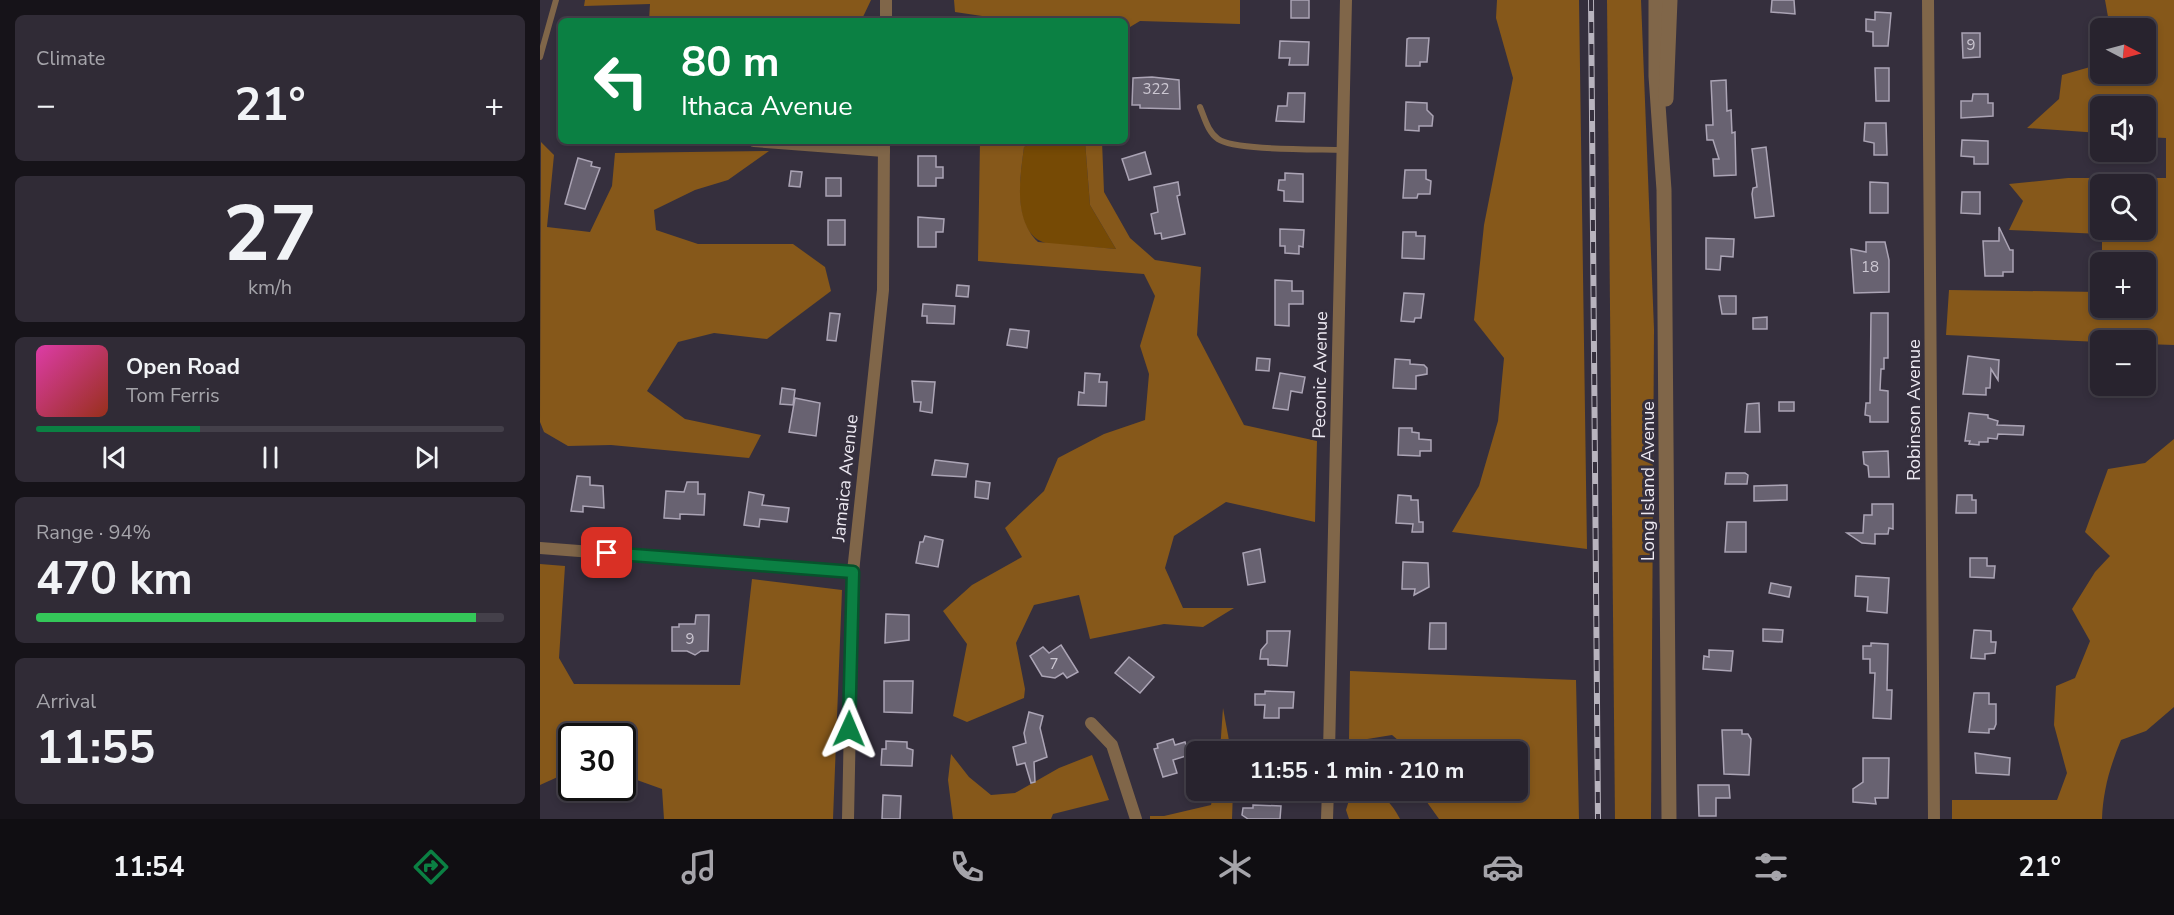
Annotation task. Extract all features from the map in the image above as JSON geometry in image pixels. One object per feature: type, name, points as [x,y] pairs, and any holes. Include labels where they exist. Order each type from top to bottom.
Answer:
[{"type":"street","points":[[886,0],[886,18]]},
{"type":"street","name":"Peconic Avenue","points":[[1329,741],[1346,0]]},
{"type":"street","name":"Long Island Avenue","points":[[1656,0],[1656,76],[1663,144]]},
{"type":"street","name":"Long Island Avenue","points":[[1669,819],[1663,144],[1670,0]]},
{"type":"street","name":"Robinson Avenue","points":[[1928,0],[1934,819]]},
{"type":"street","points":[[832,144],[884,146]]},
{"type":"street","name":"Jamaica Avenue","points":[[848,819],[853,572],[883,291],[884,146]]},
{"type":"street","points":[[540,548],[853,572]]},
{"type":"street","points":[[1091,723],[1112,745],[1136,819]]},
{"type":"street","points":[[1327,819],[1328,801]]},
{"type":"lane","points":[[540,57],[556,0]]},
{"type":"lane","points":[[1200,107],[1210,131],[1220,141],[1238,146],[1343,150]]},
{"type":"shaded area","points":[[585,0],[871,0],[862,18],[649,18],[650,4],[584,6]]},
{"type":"shaded area","points":[[954,0],[1240,0],[1240,24],[1140,21],[1128,28],[1128,18],[982,18],[982,16],[955,12]]},
{"type":"shaded area","points":[[1497,0],[1579,0],[1587,549],[1452,532],[1479,486],[1498,421],[1504,358],[1474,320],[1484,225],[1513,78],[1496,18]]},
{"type":"shaded area","points":[[1607,0],[1641,0],[1654,329],[1651,819],[1615,819]]},
{"type":"shaded area","points":[[2105,0],[2174,0],[2174,345],[2156,344],[2156,330],[2090,330],[2090,342],[1946,335],[1949,290],[2090,292],[2090,318],[2156,318],[2156,252],[2102,252],[2102,240],[2156,240],[2156,178],[2166,178],[2166,138],[2156,138],[2156,96],[2090,96],[2090,132],[2027,128],[2059,99],[2062,75],[2090,67],[2090,84],[2156,84],[2156,18],[2108,18]]},
{"type":"shaded area","points":[[541,142],[554,155],[547,227],[590,232],[612,186],[615,153],[769,151],[728,180],[695,190],[654,210],[656,230],[698,244],[793,244],[825,267],[831,291],[767,339],[714,333],[678,342],[647,391],[685,419],[761,435],[749,458],[611,445],[568,446],[544,432],[540,422]]},
{"type":"shaded area","points":[[980,144],[1030,144],[1024,147],[1020,197],[1025,221],[1038,242],[1116,249],[1090,205],[1085,144],[1102,144],[1104,192],[1130,238],[1155,260],[1201,267],[1197,335],[1244,425],[1317,441],[1315,522],[1226,502],[1174,536],[1165,568],[1183,608],[1234,608],[1203,627],[1164,624],[1090,639],[1079,595],[1034,605],[1016,643],[1025,689],[1024,698],[967,722],[953,716],[967,644],[943,611],[972,585],[1022,557],[1005,528],[1044,491],[1058,458],[1104,434],[1145,420],[1149,374],[1140,346],[1155,296],[1144,274],[978,261]]},
{"type":"shaded area","points":[[1030,144],[1085,144],[1090,205],[1116,249],[1049,244],[1037,239],[1028,230],[1020,204],[1024,147]]},
{"type":"shaded area","points":[[2090,178],[2090,233],[2009,230],[2023,201],[2009,184]]},
{"type":"shaded area","points":[[2174,439],[2174,707],[2146,731],[2121,740],[2108,779],[2102,819],[1952,819],[1952,800],[2057,800],[2067,773],[2054,725],[2056,686],[2075,678],[2090,641],[2072,609],[2095,572],[2110,556],[2085,532],[2108,469],[2145,463]]},
{"type":"shaded area","points":[[540,564],[565,566],[559,658],[574,684],[740,685],[752,579],[842,590],[833,819],[664,819],[662,789],[636,780],[636,723],[558,723],[558,777],[540,785]]},
{"type":"shaded area","points":[[1350,671],[1576,680],[1579,819],[1439,819],[1426,801],[1528,801],[1528,741],[1399,741],[1392,735],[1349,741]]},
{"type":"shaded area","points":[[1223,708],[1229,741],[1221,741]]},
{"type":"shaded area","points":[[951,754],[969,777],[991,795],[1015,793],[1059,768],[1092,755],[1109,800],[1053,814],[1051,819],[953,819],[948,780]]},
{"type":"shaded area","points":[[1212,801],[1233,801],[1232,819],[1150,819],[1150,816],[1164,816],[1211,805]]},
{"type":"shaded area","points":[[1349,801],[1387,801],[1400,819],[1349,819],[1346,810]]},
{"type":"building","points":[[1291,0],[1309,0],[1309,18],[1291,18]]},
{"type":"building","points":[[1772,0],[1794,0],[1795,14],[1771,12]]},
{"type":"building","points":[[1875,12],[1891,13],[1888,46],[1873,46],[1873,32],[1866,31],[1866,19],[1875,20]]},
{"type":"building","points":[[1962,33],[1980,33],[1980,57],[1963,58]]},
{"type":"building","points":[[1429,38],[1427,62],[1420,62],[1420,66],[1406,66],[1407,39]]},
{"type":"building","points":[[1280,41],[1309,42],[1308,65],[1289,65],[1290,58],[1279,58]]},
{"type":"building","points":[[1875,68],[1889,68],[1889,101],[1876,101]]},
{"type":"building","points":[[1152,77],[1179,80],[1180,109],[1140,108],[1140,105],[1132,105],[1133,78]]},
{"type":"building","points":[[1726,80],[1727,111],[1731,110],[1732,133],[1735,132],[1736,175],[1714,176],[1713,159],[1719,159],[1713,140],[1707,140],[1706,125],[1713,125],[1711,81]]},
{"type":"building","points":[[1288,93],[1305,93],[1304,122],[1276,121],[1278,106],[1287,106]]},
{"type":"building","points":[[1973,94],[1988,94],[1988,103],[1993,103],[1993,116],[1961,118],[1961,101],[1972,101]]},
{"type":"building","points":[[1406,102],[1427,103],[1427,110],[1433,116],[1432,126],[1419,126],[1419,131],[1405,130]]},
{"type":"building","points":[[1865,123],[1886,123],[1887,155],[1874,155],[1874,143],[1864,141]]},
{"type":"building","points":[[1962,140],[1988,141],[1988,164],[1974,164],[1974,157],[1961,156]]},
{"type":"building","points":[[1766,147],[1774,216],[1755,218],[1752,194],[1753,188],[1757,187],[1752,149]]},
{"type":"building","points":[[1145,152],[1151,174],[1129,180],[1122,159]]},
{"type":"building","points":[[918,156],[936,156],[936,167],[943,167],[943,178],[936,178],[936,186],[918,186]]},
{"type":"building","points":[[578,158],[592,162],[591,166],[600,168],[585,209],[565,204]]},
{"type":"building","points":[[1405,170],[1426,170],[1426,179],[1431,181],[1430,194],[1418,194],[1417,198],[1403,198]]},
{"type":"building","points":[[791,171],[802,172],[800,187],[789,186]]},
{"type":"building","points":[[1285,173],[1303,174],[1303,202],[1284,201],[1284,191],[1278,190],[1279,180],[1285,180]]},
{"type":"building","points":[[826,178],[841,178],[841,196],[826,196]]},
{"type":"building","points":[[1178,182],[1180,195],[1177,196],[1185,234],[1162,239],[1161,233],[1155,234],[1151,214],[1158,212],[1154,187]]},
{"type":"building","points":[[1870,182],[1888,183],[1888,213],[1870,213]]},
{"type":"building","points":[[1962,192],[1980,192],[1980,214],[1961,213]]},
{"type":"building","points":[[918,217],[944,219],[943,232],[936,232],[936,247],[918,247]]},
{"type":"building","points":[[828,220],[845,220],[845,245],[828,245]]},
{"type":"building","points":[[1999,227],[2010,250],[2013,250],[2013,272],[2003,272],[2003,276],[1985,276],[1983,241],[1999,241]]},
{"type":"building","points":[[1280,229],[1304,230],[1303,247],[1299,246],[1299,254],[1285,253],[1285,246],[1280,246]]},
{"type":"building","points":[[1403,232],[1416,232],[1416,236],[1425,236],[1424,259],[1402,258]]},
{"type":"building","points":[[1706,238],[1734,239],[1733,257],[1721,256],[1720,270],[1706,269]]},
{"type":"building","points":[[1866,242],[1885,242],[1889,260],[1889,292],[1854,293],[1851,249],[1866,252]]},
{"type":"building","points":[[1275,280],[1292,281],[1292,291],[1303,291],[1303,304],[1289,304],[1289,326],[1275,325]]},
{"type":"building","points":[[957,285],[969,286],[968,297],[956,296]]},
{"type":"building","points":[[1404,293],[1424,294],[1421,318],[1415,318],[1414,322],[1401,321]]},
{"type":"building","points":[[1719,296],[1736,296],[1736,314],[1722,314]]},
{"type":"building","points":[[923,304],[955,306],[954,324],[927,323],[927,316],[922,316]]},
{"type":"building","points":[[830,313],[840,314],[836,341],[827,340]]},
{"type":"building","points":[[1871,313],[1888,313],[1888,358],[1884,358],[1884,369],[1881,369],[1880,390],[1888,391],[1888,422],[1870,422],[1870,416],[1865,415],[1866,403],[1870,403]]},
{"type":"building","points":[[1767,317],[1767,329],[1753,329],[1753,318]]},
{"type":"building","points":[[1010,329],[1029,331],[1027,348],[1007,345]]},
{"type":"building","points":[[1968,356],[1999,360],[1998,380],[1991,369],[1990,388],[1986,388],[1986,395],[1963,394]]},
{"type":"building","points":[[1257,358],[1270,359],[1269,371],[1256,370]]},
{"type":"building","points":[[1395,359],[1410,360],[1410,364],[1424,365],[1427,368],[1427,374],[1416,376],[1416,389],[1393,388]]},
{"type":"building","points":[[1085,373],[1100,374],[1099,382],[1107,382],[1106,406],[1078,405],[1079,392],[1084,393]]},
{"type":"building","points":[[1280,373],[1305,377],[1302,393],[1291,391],[1288,410],[1273,408]]},
{"type":"building","points":[[912,381],[935,382],[932,413],[920,411],[921,402],[914,402]]},
{"type":"building","points":[[782,388],[795,390],[793,405],[780,404]]},
{"type":"building","points":[[795,398],[820,403],[816,436],[789,432]]},
{"type":"building","points":[[1779,402],[1794,402],[1794,411],[1779,411]]},
{"type":"building","points":[[1759,403],[1760,432],[1745,432],[1747,404]]},
{"type":"building","points":[[1969,413],[1988,415],[1988,418],[1998,421],[1997,425],[2024,426],[2023,435],[1998,434],[1997,439],[1988,438],[1988,442],[1979,442],[1979,445],[1969,444],[1970,441],[1965,441]]},
{"type":"building","points":[[1399,428],[1412,428],[1412,432],[1419,433],[1419,439],[1431,440],[1431,451],[1420,451],[1420,456],[1398,455]]},
{"type":"building","points":[[1888,451],[1889,477],[1869,477],[1868,466],[1864,464],[1863,452]]},
{"type":"building","points":[[935,460],[968,464],[966,477],[932,475]]},
{"type":"building","points":[[1726,473],[1745,473],[1748,475],[1747,484],[1725,484]]},
{"type":"building","points":[[577,476],[590,477],[590,485],[603,486],[604,508],[583,506],[583,512],[571,511]]},
{"type":"building","points":[[976,481],[990,483],[988,499],[975,497]]},
{"type":"building","points":[[687,482],[698,482],[698,494],[705,494],[704,515],[680,514],[680,519],[664,518],[666,491],[684,492]]},
{"type":"building","points":[[1787,485],[1787,500],[1754,501],[1754,486]]},
{"type":"building","points":[[749,492],[764,495],[762,505],[789,508],[787,522],[760,519],[759,527],[744,525]]},
{"type":"building","points":[[1398,495],[1411,496],[1411,500],[1418,500],[1419,522],[1423,522],[1423,532],[1412,532],[1413,524],[1396,523]]},
{"type":"building","points":[[1957,495],[1972,495],[1972,500],[1976,500],[1976,513],[1956,513]]},
{"type":"building","points":[[1872,504],[1893,504],[1893,529],[1889,528],[1888,534],[1875,534],[1875,544],[1862,543],[1847,533],[1863,533],[1864,515],[1872,515]]},
{"type":"building","points":[[1727,522],[1746,522],[1746,552],[1725,552]]},
{"type":"building","points":[[925,536],[943,540],[938,567],[916,563],[920,542],[923,542]]},
{"type":"building","points":[[1260,549],[1265,582],[1248,585],[1243,553]]},
{"type":"building","points":[[1970,558],[1987,558],[1987,566],[1995,566],[1994,578],[1970,577]]},
{"type":"building","points":[[1403,562],[1428,563],[1429,587],[1414,595],[1415,589],[1402,589]]},
{"type":"building","points":[[1856,576],[1889,578],[1887,613],[1867,611],[1868,597],[1855,596]]},
{"type":"building","points":[[1771,583],[1791,587],[1789,597],[1769,593]]},
{"type":"building","points":[[886,614],[909,615],[909,640],[885,643]]},
{"type":"building","points":[[696,615],[709,615],[708,651],[701,651],[695,655],[687,651],[672,651],[672,627],[679,627],[679,624],[695,624]]},
{"type":"building","points":[[1430,623],[1446,623],[1446,649],[1429,649]]},
{"type":"building","points":[[1763,629],[1783,630],[1782,642],[1763,641]]},
{"type":"building","points":[[1974,630],[1991,631],[1991,642],[1996,642],[1995,653],[1985,654],[1985,659],[1971,658]]},
{"type":"building","points":[[1267,631],[1290,631],[1287,666],[1268,665],[1268,659],[1260,659],[1261,650],[1267,643]]},
{"type":"building","points":[[1871,643],[1888,644],[1887,690],[1892,690],[1891,719],[1873,718],[1875,673],[1870,673],[1870,659],[1863,659],[1863,646],[1871,646]]},
{"type":"building","points":[[1061,645],[1078,672],[1067,678],[1063,673],[1055,678],[1042,676],[1030,656],[1043,647],[1049,653]]},
{"type":"building","points":[[1709,650],[1733,651],[1731,671],[1703,669],[1704,656],[1709,657]]},
{"type":"building","points":[[1129,657],[1154,677],[1140,693],[1115,673]]},
{"type":"building","points":[[884,681],[913,681],[912,713],[884,712]]},
{"type":"building","points":[[1265,691],[1294,692],[1293,708],[1279,708],[1279,718],[1264,718],[1265,705],[1255,705],[1255,694],[1265,694]]},
{"type":"building","points":[[1974,693],[1989,693],[1989,704],[1996,704],[1996,724],[1994,729],[1989,729],[1989,733],[1969,732]]},
{"type":"building","points":[[1029,712],[1043,716],[1040,728],[1047,757],[1034,762],[1035,782],[1031,783],[1025,763],[1017,765],[1013,747],[1026,743],[1024,733]]},
{"type":"building","points":[[1722,730],[1742,730],[1742,734],[1748,734],[1751,739],[1749,775],[1724,774]]},
{"type":"building","points":[[1173,739],[1175,745],[1185,742],[1186,756],[1173,760],[1177,773],[1163,777],[1154,749],[1158,748],[1157,744]]},
{"type":"building","points":[[886,741],[907,742],[907,748],[913,750],[912,766],[881,765],[882,749],[886,749]]},
{"type":"building","points":[[1975,753],[2010,758],[2009,775],[1976,773]]},
{"type":"building","points":[[1863,758],[1889,758],[1888,798],[1875,798],[1876,804],[1853,802],[1853,789],[1863,782]]},
{"type":"building","points":[[1698,785],[1729,785],[1730,798],[1716,798],[1716,816],[1699,816]]},
{"type":"building","points":[[883,795],[901,796],[900,819],[882,819]]},
{"type":"building","points":[[1253,805],[1281,806],[1280,819],[1248,819],[1242,815],[1243,808],[1253,808]]},
{"type":"railway","points":[[1591,0],[1598,819]]},
{"type":"route","points":[[607,553],[853,572],[849,729]]}]
